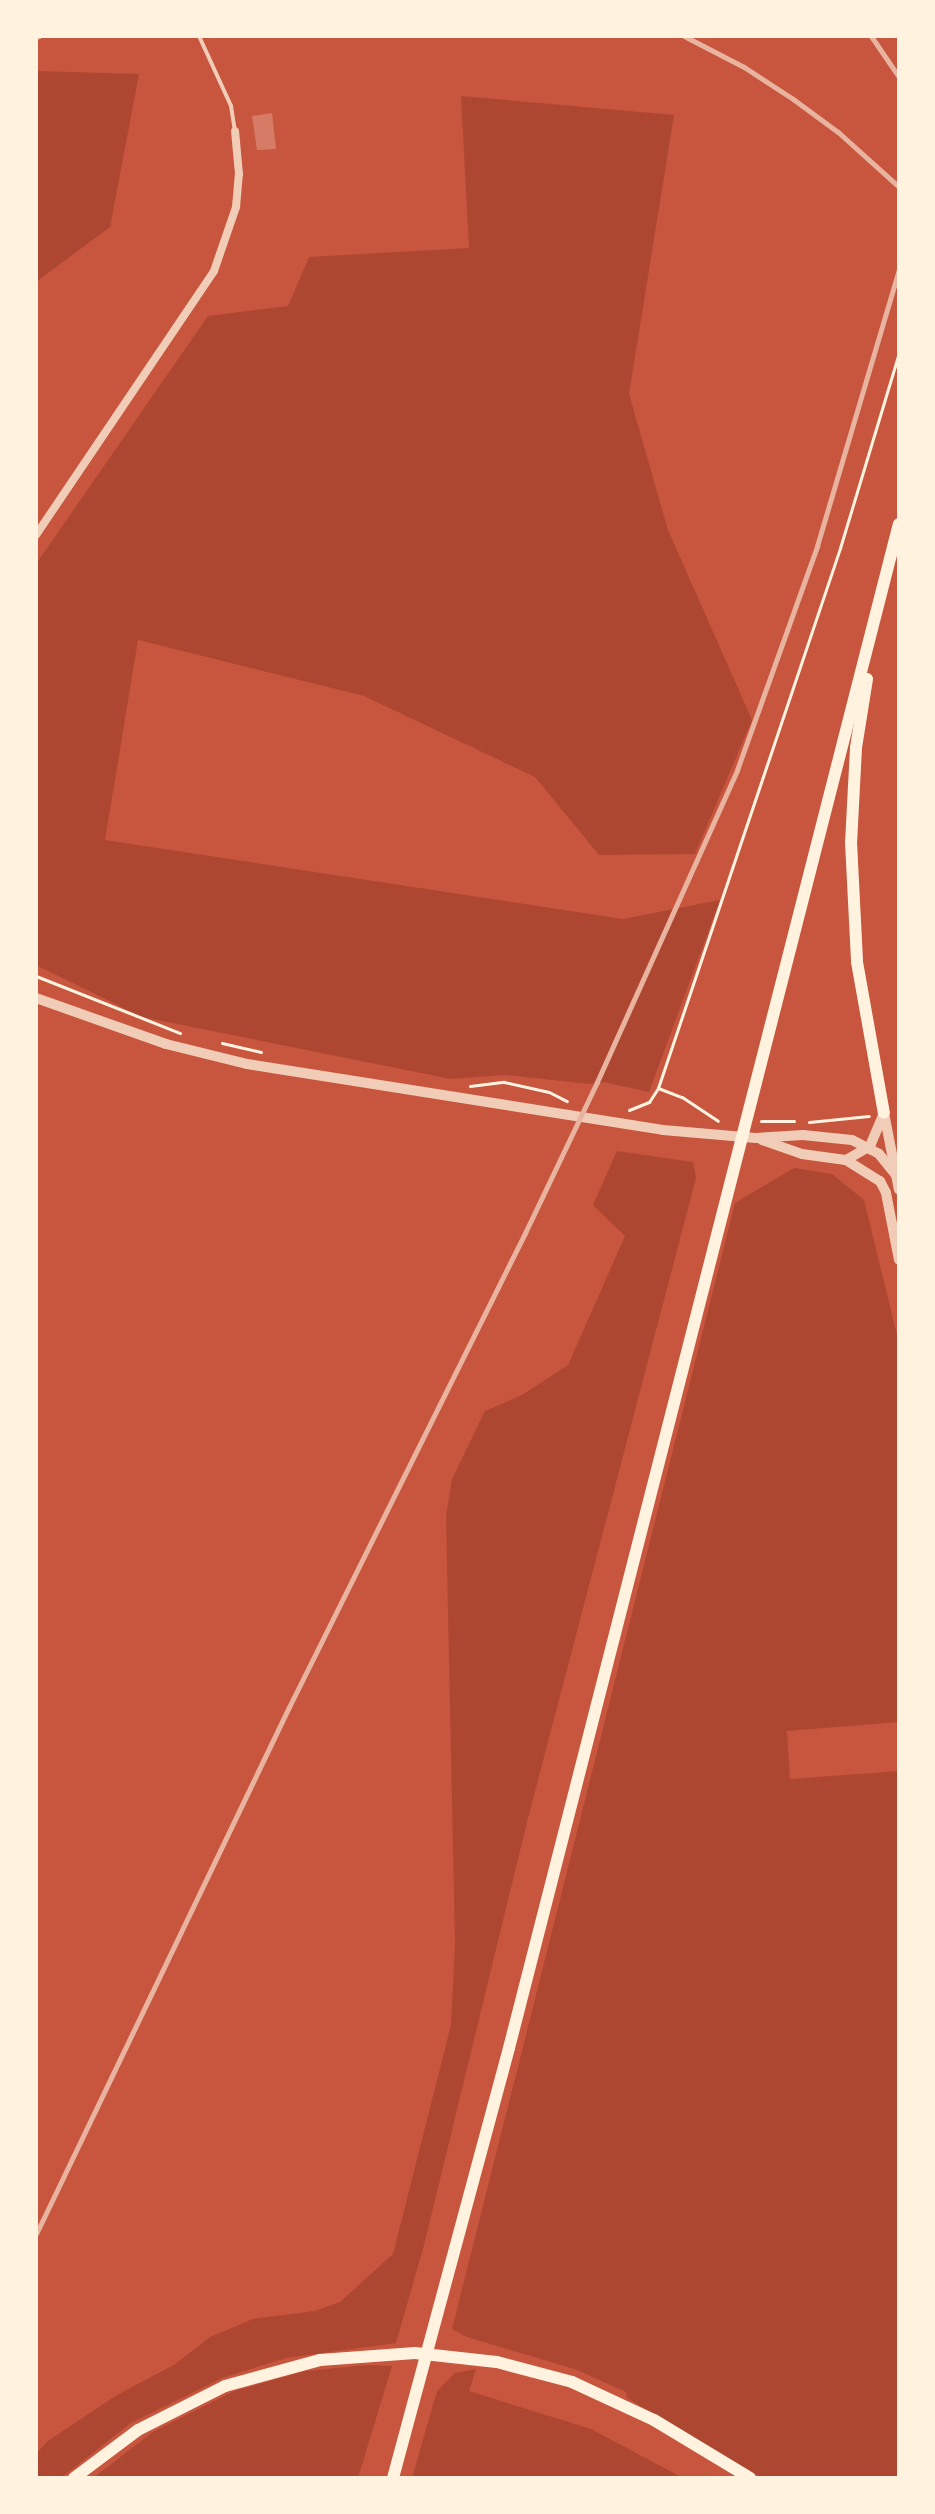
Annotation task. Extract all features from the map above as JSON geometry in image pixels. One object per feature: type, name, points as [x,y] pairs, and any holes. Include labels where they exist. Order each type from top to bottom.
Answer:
[{"type":"highway","points":[[393,2478],[461,2230],[899,524]]},
{"type":"highway","points":[[880,600],[856,748],[851,842],[857,962],[884,1113]]},
{"type":"highway","points":[[74,2478],[138,2430],[195,2399],[288,2367],[352,2355],[415,2353],[497,2362],[535,2370],[600,2393],[707,2450],[750,2478]]},
{"type":"street","points":[[36,535],[214,271],[236,207],[239,174],[235,131]]},
{"type":"street","points":[[36,998],[154,1041],[247,1064],[663,1130],[756,1138],[829,1136],[870,1146],[897,1176]]},
{"type":"street","points":[[846,1160],[870,1146],[884,1113]]},
{"type":"street","points":[[884,1113],[899,1190]]},
{"type":"street","points":[[756,1138],[802,1154],[846,1160],[880,1181],[886,1193],[899,1260]]},
{"type":"lane","points":[[199,36],[231,106],[235,131]]},
{"type":"path","points":[[624,1111],[649,1102],[658,1088],[840,548],[899,353]]},
{"type":"path","points":[[36,976],[181,1033]]},
{"type":"path","points":[[210,1040],[267,1053]]},
{"type":"path","points":[[468,1086],[504,1082],[549,1092],[572,1104]]},
{"type":"path","points":[[658,1088],[682,1097],[719,1121]]},
{"type":"path","points":[[750,1121],[827,1122],[884,1113]]},
{"type":"shaded area","points":[[36,71],[139,74],[110,227],[36,282]]},
{"type":"shaded area","points":[[461,96],[674,115],[629,394],[668,530],[752,720],[695,854],[599,855],[535,777],[364,696],[138,640],[105,840],[623,919],[720,900],[649,1092],[604,1082],[590,1084],[505,1075],[451,1079],[142,1017],[36,965],[36,564],[208,316],[288,306],[309,257],[469,248]]},
{"type":"shaded area","points":[[617,1151],[693,1162],[696,1178],[528,1818],[424,2245],[396,2343],[286,2358],[222,2378],[131,2423],[61,2478],[36,2478],[36,2454],[48,2441],[117,2395],[174,2365],[210,2337],[253,2319],[315,2311],[340,2302],[393,2254],[451,2025],[455,1944],[446,1516],[452,1479],[485,1411],[522,1395],[568,1365],[625,1236],[593,1205]]},
{"type":"shaded area","points":[[794,1168],[832,1174],[864,1200],[899,1343],[899,1722],[787,1731],[790,1779],[899,1771],[899,2478],[762,2478],[627,2398],[626,2392],[577,2370],[467,2337],[452,2329],[735,1203]]},
{"type":"shaded area","points":[[392,2366],[358,2478],[93,2478],[153,2432],[234,2391],[306,2371]]},
{"type":"shaded area","points":[[476,2369],[469,2391],[591,2429],[683,2478],[412,2478],[437,2391],[455,2373]]},
{"type":"building","points":[[272,113],[276,149],[257,150],[252,116]]},
{"type":"railway","points":[[684,36],[744,67],[793,99],[838,132],[899,187]]},
{"type":"railway","points":[[871,36],[899,77]]},
{"type":"railway","points":[[36,2234],[289,1707],[525,1233],[597,1082],[737,770],[817,546],[899,269]]}]
